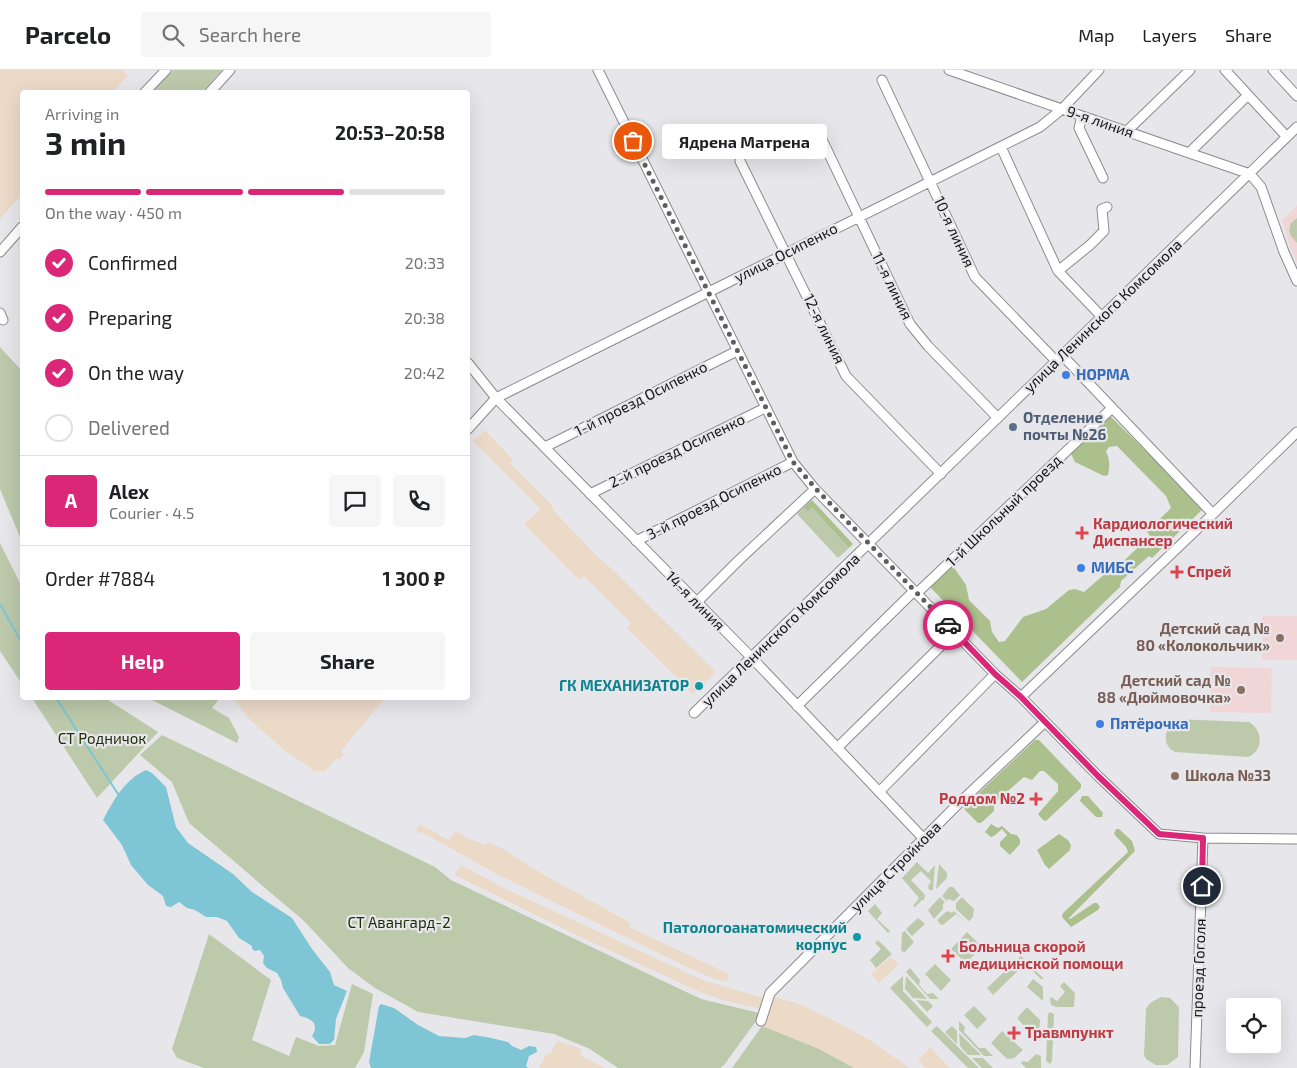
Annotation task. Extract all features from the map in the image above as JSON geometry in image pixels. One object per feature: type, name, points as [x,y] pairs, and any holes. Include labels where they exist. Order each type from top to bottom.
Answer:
[{"type":"street","points":[[147,90],[166,70]]},
{"type":"street","points":[[212,90],[230,70]]},
{"type":"street","points":[[598,70],[793,462],[816,489],[995,674],[1021,697],[1098,776],[1159,834],[1203,838],[1297,839]]},
{"type":"street","name":"9-я линия","points":[[949,70],[1250,174]]},
{"type":"street","name":"улица Осипенко","points":[[470,427],[496,398],[1040,128],[1062,109],[1098,70]]},
{"type":"street","points":[[1127,132],[1190,70]]},
{"type":"street","points":[[1225,70],[1287,137]]},
{"type":"street","points":[[1273,70],[1297,96]]},
{"type":"street","name":"10-я линия","points":[[882,80],[974,277],[1112,408],[1213,514]]},
{"type":"street","points":[[1189,154],[1248,95]]},
{"type":"street","points":[[1082,116],[1079,128],[1103,178]]},
{"type":"street","name":"улица Ленинского Комсомола","points":[[694,714],[1297,127]]},
{"type":"street","name":"11-я линия","points":[[818,131],[910,324],[928,346],[998,418]]},
{"type":"street","points":[[1001,147],[1058,271],[1102,317]]},
{"type":"street","name":"12-я линия","points":[[740,161],[846,376],[941,474]]},
{"type":"street","points":[[1250,174],[1260,186],[1284,252],[1297,281]]},
{"type":"street","points":[[1058,271],[1104,231],[1102,209],[1107,207]]},
{"type":"street","points":[[0,252],[20,229]]},
{"type":"street","name":"1-й проезд Осипенко","points":[[545,447],[737,351]]},
{"type":"street","name":"14-я линия","points":[[470,366],[496,398],[752,658],[924,839]]},
{"type":"street","name":"2-й проезд Осипенко","points":[[590,494],[765,408]]},
{"type":"street","name":"1-й Школьный проезд","points":[[797,706],[1112,408]]},
{"type":"street","points":[[1021,697],[1297,432]]},
{"type":"street","name":"3-й проезд Осипенко","points":[[636,541],[793,462]]},
{"type":"street","points":[[696,603],[738,560],[816,489]]},
{"type":"street","points":[[838,748],[955,632]]},
{"type":"street","points":[[879,792],[995,674]]},
{"type":"street","name":"улица Стройкова","points":[[761,1021],[770,994],[957,805],[1045,722]]},
{"type":"street","name":"проезд Гоголя","points":[[1195,1068],[1203,838]]},
{"type":"shaded area","points":[[0,70],[122,70],[128,75],[115,90],[20,90],[20,196],[0,219]]},
{"type":"shaded area","points":[[1297,205],[1297,263],[1290,248],[1282,220]]},
{"type":"shaded area","points":[[485,430],[513,460],[511,464],[550,503],[555,512],[597,556],[716,672],[693,694],[627,628],[631,623],[584,576],[579,580],[524,524],[541,509],[473,441]]},
{"type":"shaded area","name":"Детский сад № 80 «Колокольчик»","points":[[1262,616],[1297,616],[1297,660],[1262,660]]},
{"type":"shaded area","name":"Детский сад № 88 «Дюймовочка»","points":[[1211,667],[1272,668],[1271,713],[1210,712]]},
{"type":"shaded area","points":[[235,700],[383,700],[341,751],[344,754],[339,760],[337,758],[325,771],[315,771],[284,750],[250,720]]},
{"type":"shaded area","points":[[419,824],[449,840],[455,831],[486,845],[487,842],[503,849],[546,876],[631,923],[629,927],[729,974],[727,982],[712,978],[687,967],[498,875],[422,832],[421,834],[416,831]]},
{"type":"shaded area","points":[[461,865],[506,889],[705,981],[765,998],[760,1009],[700,992],[576,935],[455,875]]},
{"type":"shaded area","points":[[891,957],[899,964],[879,983],[871,974]]},
{"type":"shaded area","points":[[774,997],[797,1003],[833,1020],[868,1039],[910,1068],[854,1068],[819,1049],[762,1026]]},
{"type":"shaded area","points":[[557,1041],[582,1049],[580,1055],[605,1068],[539,1068],[547,1053],[550,1054]]},
{"type":"shaded area","points":[[930,1047],[950,1068],[926,1068],[918,1061]]},
{"type":"green space","points":[[173,70],[222,70],[204,90],[154,90]]},
{"type":"green space","points":[[1297,218],[1297,243],[1289,230],[1291,223]]},
{"type":"green space","points":[[0,347],[20,369],[20,537],[0,489]]},
{"type":"green space","points":[[1109,415],[1204,508],[1152,558],[1149,556],[1121,581],[1120,587],[1022,682],[930,587],[950,567],[955,569],[966,585],[969,600],[990,621],[992,632],[999,642],[1005,641],[1023,617],[1046,609],[1069,590],[1075,589],[1084,592],[1106,573],[1110,574],[1150,536],[1147,532],[1171,508],[1166,496],[1117,446],[1109,447],[1106,451],[1109,469],[1108,475],[1104,476],[1075,462],[1070,452]]},
{"type":"green space","points":[[812,500],[853,544],[849,548],[812,508],[807,511],[804,507]]},
{"type":"green space","points":[[804,507],[807,510],[812,508],[849,548],[838,558],[797,514]]},
{"type":"green space","points":[[0,543],[20,583],[20,681],[0,651]]},
{"type":"green space","name":"СТ Родничок","points":[[33,700],[108,700],[158,732],[97,798]]},
{"type":"green space","points":[[152,700],[218,700],[212,708],[229,718],[239,737],[237,743]]},
{"type":"green space","points":[[1174,719],[1249,722],[1257,730],[1260,740],[1259,745],[1257,750],[1248,757],[1175,752],[1166,741],[1168,727]]},
{"type":"green space","name":"СТ Авангард-2","points":[[162,735],[435,867],[451,880],[701,999],[759,1013],[756,1021],[720,1068],[618,1068],[590,1049],[554,1034],[418,1012],[375,988],[348,968],[304,921],[189,823],[172,782],[140,755]]},
{"type":"green space","points":[[1035,740],[1039,740],[1081,784],[1081,788],[1046,821],[1043,820],[1038,814],[1058,791],[1058,784],[1044,771],[1040,771],[1032,780],[1024,777],[994,803],[994,811],[981,823],[978,823],[964,807]]},
{"type":"green space","points":[[1082,796],[1088,796],[1103,813],[1102,817],[1096,817],[1080,801]]},
{"type":"green space","points":[[991,824],[998,828],[1002,826],[1011,834],[1017,835],[1020,844],[1010,855],[1000,846],[1000,842],[1007,835],[1002,829],[991,837],[985,832]]},
{"type":"green space","points":[[1116,829],[1119,829],[1132,841],[1135,851],[1068,919],[1094,903],[1097,903],[1100,907],[1098,910],[1071,927],[1062,917],[1063,913],[1128,852],[1114,834]]},
{"type":"green space","points":[[1059,834],[1068,840],[1071,845],[1070,850],[1049,869],[1037,850]]},
{"type":"green space","points":[[917,862],[928,873],[935,865],[933,890],[929,890],[928,886],[931,881],[921,871],[911,880],[925,895],[924,900],[915,907],[913,906],[919,898],[902,878]]},
{"type":"green space","points":[[939,864],[947,873],[947,878],[936,889]]},
{"type":"green space","points":[[949,887],[953,887],[960,895],[954,901],[948,899],[947,901],[942,896]]},
{"type":"green space","points":[[940,897],[945,902],[943,909],[934,919],[928,910]]},
{"type":"green space","points":[[962,897],[974,909],[973,917],[969,921],[956,909],[956,903]]},
{"type":"green space","points":[[875,904],[882,913],[877,919],[890,931],[888,933],[868,911]]},
{"type":"green space","points":[[947,911],[952,913],[954,911],[966,923],[956,914],[943,925],[940,924],[937,920]]},
{"type":"green space","points":[[918,918],[925,924],[912,936],[906,929]]},
{"type":"green space","points":[[905,931],[914,942],[904,953],[901,950],[902,933]]},
{"type":"green space","points":[[967,932],[982,947],[966,963],[951,949]]},
{"type":"green space","points":[[209,934],[271,980],[252,1040],[289,1056],[296,1037],[319,1046],[335,1045],[352,984],[373,994],[364,1052],[355,1068],[204,1068],[177,1058],[172,1049]]},
{"type":"green space","points":[[878,940],[892,954],[876,968],[870,960],[881,949],[875,943]]},
{"type":"green space","points":[[1021,956],[1044,979],[1041,979],[1025,964],[993,995],[987,988]]},
{"type":"green space","points":[[935,964],[951,980],[941,991],[925,974]]},
{"type":"green space","points":[[910,968],[920,980],[919,985],[927,994],[933,993],[939,999],[930,999],[906,972]]},
{"type":"green space","points":[[903,976],[903,991],[932,1022],[927,1027],[890,988]]},
{"type":"green space","points":[[906,976],[927,999],[913,998],[905,989]]},
{"type":"green space","points":[[1033,979],[1043,987],[1043,1001],[1027,987]]},
{"type":"green space","points":[[1064,982],[1075,993],[1074,1007],[1056,1007],[1051,1005],[1051,997],[1057,1001],[1065,992],[1060,986]]},
{"type":"green space","points":[[1161,997],[1170,998],[1179,1007],[1178,1057],[1167,1065],[1156,1065],[1146,1059],[1144,1055],[1146,1009],[1150,1003]]},
{"type":"green space","points":[[916,1000],[928,1001],[933,1006],[927,1012]]},
{"type":"green space","points":[[974,1006],[987,1019],[977,1029],[964,1015]]},
{"type":"green space","points":[[1027,1007],[1040,1020],[1039,1034],[1035,1038],[1017,1018]]},
{"type":"green space","points":[[1050,1012],[1054,1014],[1052,1061],[1050,1064],[1046,1061],[1048,1014]]},
{"type":"green space","points":[[959,1021],[965,1027],[964,1032],[979,1048],[985,1048],[993,1056],[984,1056],[959,1030]]},
{"type":"green space","points":[[762,1026],[819,1049],[854,1068],[732,1068]]},
{"type":"green space","points":[[937,1026],[979,1068],[968,1068],[931,1031]]},
{"type":"green space","points":[[952,1026],[957,1031],[957,1044],[945,1032]]},
{"type":"green space","points":[[1002,1031],[1023,1050],[1014,1058],[1007,1059],[991,1043]]},
{"type":"green space","points":[[959,1033],[981,1055],[968,1055],[960,1046]]},
{"type":"green space","points":[[1036,1054],[1041,1056],[1041,1068],[1026,1068],[1021,1063],[1023,1061],[1028,1062]]},
{"type":"green space","points":[[972,1058],[983,1058],[993,1068],[982,1068]]},
{"type":"water","points":[[146,770],[152,773],[166,787],[176,827],[188,843],[233,874],[252,892],[292,918],[330,972],[334,985],[347,991],[336,1019],[334,1040],[330,1044],[319,1044],[312,1036],[315,1028],[314,1023],[300,1016],[283,988],[277,973],[267,968],[263,963],[264,956],[260,950],[255,951],[252,949],[252,946],[239,938],[227,921],[217,917],[206,917],[179,902],[171,907],[166,906],[163,896],[148,885],[131,865],[122,845],[103,820],[126,785],[138,774]]},
{"type":"water","points":[[381,1004],[394,1008],[418,1025],[439,1036],[465,1038],[474,1035],[508,1042],[521,1050],[529,1046],[536,1047],[537,1052],[529,1056],[526,1066],[528,1068],[371,1068],[369,1062],[379,1006]]},
{"type":"waterway","points":[[0,604],[20,639]]},
{"type":"waterway","points":[[57,700],[118,794]]},
{"type":"way so far","points":[[633,141],[793,462],[816,489],[948,625]]},
{"type":"place","name":"Ядрена Матрена","points":[[633,141]]},
{"type":"place","name":"НОРМА","points":[[1066,375]]},
{"type":"place","name":"Отделение почты №26","points":[[1013,427]]},
{"type":"place","name":"Кардиологический Диспансер","points":[[1082,533]]},
{"type":"place","name":"МИБС","points":[[1081,568]]},
{"type":"place","name":"Спрей","points":[[1177,572]]},
{"type":"place","name":"Детский сад № 80 «Колокольчик»","points":[[1280,638]]},
{"type":"place","name":"ГК МЕХАНИЗАТОР","points":[[699,686]]},
{"type":"place","name":"Детский сад № 88 «Дюймовочка»","points":[[1241,690]]},
{"type":"place","name":"Пятёрочка","points":[[1100,724]]},
{"type":"place","name":"Школа №33","points":[[1175,776]]},
{"type":"place","name":"Роддом №2","points":[[1036,799]]},
{"type":"place","name":"Патологоанатомический корпус","points":[[857,937]]},
{"type":"place","name":"Больница скорой медицинской помощи","points":[[948,956]]},
{"type":"place","name":"Травмпункт","points":[[1014,1033]]},
{"type":"route","points":[[948,625],[995,674],[1021,697],[1098,776],[1159,834],[1203,838],[1202,886]]}]
